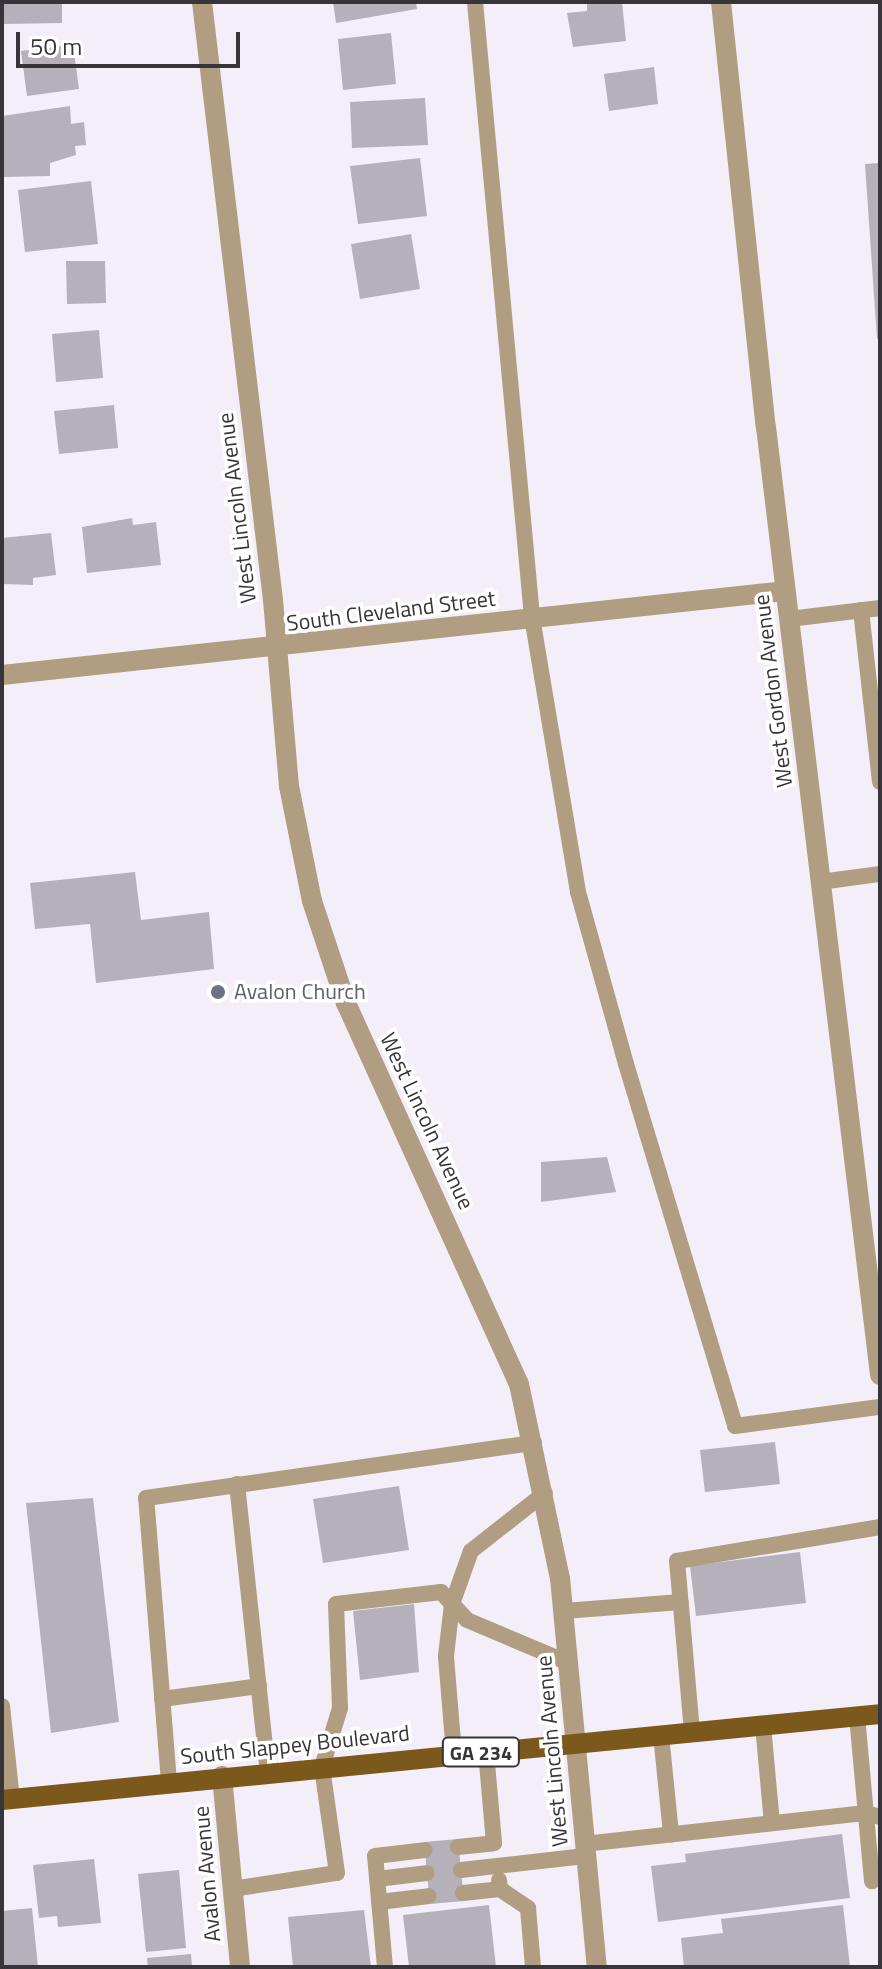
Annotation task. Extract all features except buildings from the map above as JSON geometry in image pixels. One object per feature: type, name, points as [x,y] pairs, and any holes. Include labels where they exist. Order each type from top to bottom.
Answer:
[{"type":"main road","name":"South Slappey Boulevard","points":[[7,1800],[222,1776],[880,1714]]},
{"type":"street","name":"West Lincoln Avenue","points":[[202,2],[273,600],[274,650],[289,786],[312,901],[346,1003],[519,1384],[545,1493],[564,1611],[597,1967]]},
{"type":"street","name":"West Gordon Avenue","points":[[721,2],[789,619],[880,1375]]},
{"type":"street","name":"South Cleveland Street","points":[[2,675],[274,650],[532,617],[786,591]]},
{"type":"street","name":"Avalon Avenue","points":[[222,1776],[240,1967]]},
{"type":"lane","points":[[475,2],[532,617],[578,892],[735,1426],[880,1407]]},
{"type":"lane","points":[[789,619],[880,608]]},
{"type":"lane","points":[[861,610],[880,782]]},
{"type":"lane","points":[[820,882],[880,874]]},
{"type":"lane","points":[[169,1782],[146,1498],[534,1443]]},
{"type":"lane","points":[[237,1484],[268,1772]]},
{"type":"lane","points":[[454,1754],[446,1656],[452,1604],[471,1551],[545,1493]]},
{"type":"lane","points":[[692,1732],[677,1561],[880,1527]]},
{"type":"lane","points":[[232,1889],[337,1873],[322,1767],[340,1708],[336,1604],[441,1592],[480,1627],[569,1663]]},
{"type":"lane","points":[[564,1611],[681,1602]]},
{"type":"lane","points":[[162,1699],[259,1686]]},
{"type":"lane","points":[[2,1706],[7,1800]]},
{"type":"lane","points":[[857,1716],[873,1815],[872,1881]]},
{"type":"lane","points":[[763,1725],[772,1823]]},
{"type":"lane","points":[[661,1735],[671,1834]]},
{"type":"lane","points":[[486,1751],[500,1889]]},
{"type":"lane","points":[[461,1870],[671,1834],[873,1815]]},
{"type":"lane","points":[[458,1847],[494,1843]]},
{"type":"lane","points":[[385,1967],[375,1856],[425,1850]]},
{"type":"lane","points":[[377,1879],[427,1873]]},
{"type":"lane","points":[[463,1893],[500,1889],[528,1908],[533,1967]]},
{"type":"lane","points":[[379,1902],[429,1896]]},
{"type":"place","name":"Avalon Church","points":[[218,992]]}]
